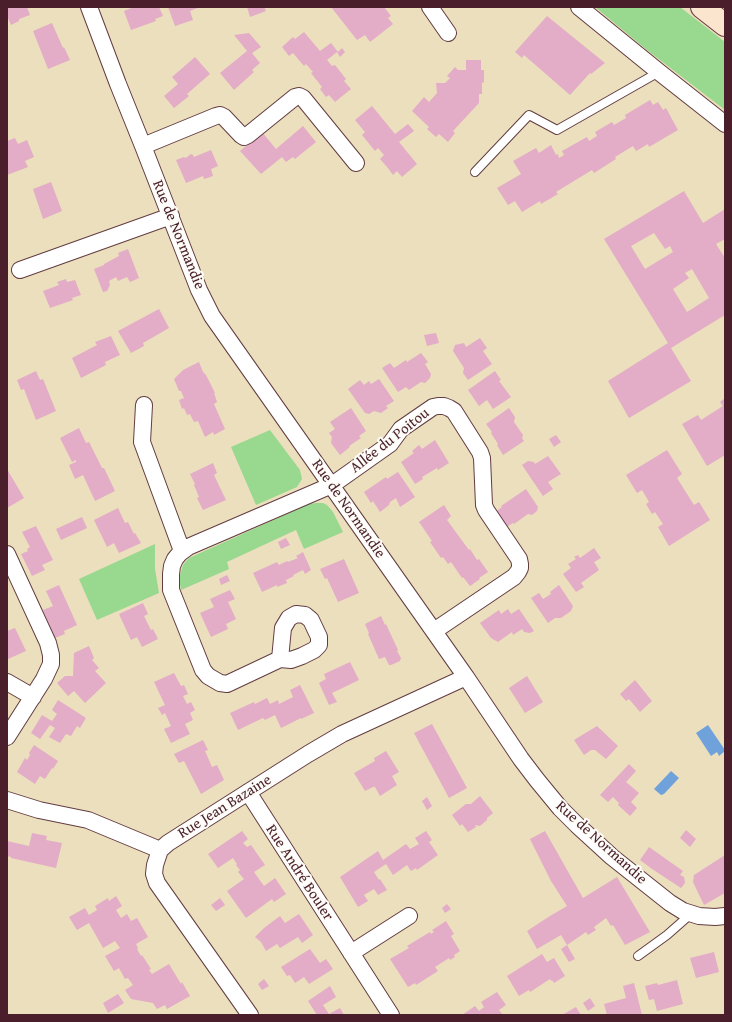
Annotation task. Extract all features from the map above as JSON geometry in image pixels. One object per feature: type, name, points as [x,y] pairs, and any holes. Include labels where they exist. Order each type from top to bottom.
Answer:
[{"type":"main road","points":[[702,7],[725,25]]},
{"type":"street","name":"Rue de Normandie","points":[[89,7],[199,290],[212,316],[434,631],[521,759],[560,808],[577,825],[612,857],[670,903],[683,911],[699,916],[725,916]]},
{"type":"street","points":[[430,7],[448,32]]},
{"type":"street","points":[[579,7],[725,124]]},
{"type":"street","points":[[143,146],[220,115],[224,117],[241,135],[248,135],[299,96],[303,98],[356,163]]},
{"type":"street","points":[[20,270],[171,216]]},
{"type":"street","points":[[144,405],[142,442],[182,551],[175,559],[172,566],[171,590],[204,670],[208,676],[220,683],[227,684],[280,660]]},
{"type":"street","name":"Allée du Poitou","points":[[182,551],[203,540],[332,485],[390,444],[401,429],[433,407],[444,406],[454,411],[480,452],[482,458],[484,505],[519,559],[520,568],[514,577],[434,631]]},
{"type":"street","points":[[7,554],[48,643],[51,655],[51,664],[44,679],[7,737]]},
{"type":"street","name":"Rue Jean Bazaine","points":[[160,850],[168,843],[248,792],[342,734],[466,677]]},
{"type":"street","points":[[7,682],[33,697]]},
{"type":"street","name":"Rue André Bouler","points":[[248,792],[391,1015]]},
{"type":"street","points":[[7,800],[39,810],[88,820],[160,850],[155,865],[154,874],[157,883],[250,1015]]},
{"type":"street","points":[[351,953],[409,916]]},
{"type":"lane","points":[[475,172],[529,116],[557,130],[659,72]]},
{"type":"lane","points":[[638,956],[667,935],[692,913]]},
{"type":"green space","points":[[595,7],[680,7],[725,42],[725,110],[647,50]]},
{"type":"green space","points":[[270,430],[300,470],[302,479],[297,487],[256,505],[231,447]]},
{"type":"green space","points":[[323,503],[327,505],[333,512],[343,532],[304,549],[296,530],[227,562],[229,569],[181,590],[179,579],[183,565],[189,558],[309,504]]},
{"type":"green space","points":[[155,544],[155,569],[159,593],[97,620],[79,579]]},
{"type":"water","points":[[708,725],[725,750],[719,756],[717,752],[711,756],[696,733]]},
{"type":"water","points":[[671,771],[679,778],[664,794],[661,795],[654,789]]},
{"type":"building","points":[[7,7],[27,7],[30,15],[19,19],[19,21],[11,25],[7,16]]},
{"type":"building","points":[[134,7],[159,7],[163,16],[155,19],[156,21],[131,30],[124,11]]},
{"type":"building","points":[[168,7],[200,7],[190,11],[193,20],[175,26]]},
{"type":"building","points":[[247,7],[264,7],[266,11],[250,17]]},
{"type":"building","points":[[331,7],[384,7],[391,16],[388,18],[393,24],[370,42],[365,35],[357,40]]},
{"type":"building","points":[[547,16],[605,63],[591,74],[590,73],[570,95],[524,55],[522,58],[515,52]]},
{"type":"building","points":[[52,23],[70,60],[48,69],[33,31]]},
{"type":"building","points":[[304,32],[320,51],[331,43],[338,52],[342,48],[345,52],[340,57],[337,52],[327,60],[332,66],[335,65],[346,79],[344,81],[351,89],[335,102],[329,95],[326,97],[320,89],[322,87],[311,73],[313,72],[306,64],[304,66],[293,53],[289,56],[282,47],[293,37],[295,39]]},
{"type":"building","points":[[249,33],[261,47],[252,53],[260,63],[252,70],[254,72],[234,90],[220,73],[247,51],[234,35]]},
{"type":"building","points":[[195,57],[210,74],[187,94],[189,96],[174,108],[164,96],[178,84],[172,77]]},
{"type":"building","points":[[466,60],[481,60],[481,70],[484,70],[482,94],[479,94],[479,103],[453,131],[455,133],[448,142],[439,134],[436,137],[427,129],[429,127],[412,111],[424,97],[429,102],[437,93],[436,83],[445,83],[450,78],[447,76],[455,67],[458,70],[466,70]]},
{"type":"building","points":[[650,100],[653,105],[658,102],[663,110],[666,108],[678,130],[649,147],[648,144],[636,151],[633,146],[615,157],[616,159],[594,173],[592,170],[556,192],[558,194],[541,204],[540,201],[522,212],[515,201],[508,205],[497,188],[521,174],[513,161],[536,148],[539,153],[551,145],[556,155],[558,154],[559,158],[564,155],[562,151],[587,137],[589,141],[597,136],[595,132],[612,122],[614,125],[626,118],[625,115]]},
{"type":"building","points":[[372,106],[395,134],[408,124],[414,131],[399,142],[417,164],[402,177],[397,171],[393,175],[380,159],[384,155],[378,148],[375,151],[362,135],[365,132],[355,120]]},
{"type":"building","points":[[303,126],[316,142],[295,159],[293,157],[286,162],[282,157],[261,174],[240,151],[262,132],[276,149]]},
{"type":"building","points":[[15,138],[18,144],[27,140],[34,157],[25,161],[28,167],[7,175],[7,141]]},
{"type":"building","points":[[211,150],[218,166],[211,169],[213,176],[204,179],[203,176],[186,183],[176,160],[185,158],[192,154],[194,157]]},
{"type":"building","points":[[51,182],[62,211],[43,219],[33,189]]},
{"type":"building","points":[[684,191],[703,223],[725,209],[725,239],[716,244],[725,258],[725,315],[671,348],[691,381],[629,418],[608,381],[668,343],[604,239]],"holes":[[[654,233],[665,249],[670,246],[673,252],[645,269],[631,246]],[[692,269],[709,298],[687,312],[673,289],[689,278],[685,273]]]},
{"type":"building","points":[[128,249],[139,278],[130,282],[127,277],[118,281],[116,277],[109,281],[110,285],[107,291],[103,292],[94,269],[119,256],[118,253]]},
{"type":"building","points":[[66,279],[67,282],[75,280],[81,295],[72,298],[73,300],[50,308],[43,291],[59,285],[57,282]]},
{"type":"building","points":[[159,309],[169,328],[143,343],[144,346],[131,353],[118,331]]},
{"type":"building","points":[[436,333],[439,343],[427,346],[424,335]]},
{"type":"building","points":[[111,336],[120,355],[105,362],[106,365],[81,378],[72,358],[97,345],[95,342]]},
{"type":"building","points":[[480,338],[487,348],[483,351],[492,364],[468,380],[463,373],[464,368],[453,351],[455,345],[464,343],[466,347]]},
{"type":"building","points":[[421,353],[428,362],[425,364],[431,374],[430,378],[425,383],[421,382],[409,390],[406,387],[398,392],[382,368],[390,363],[394,368]]},
{"type":"building","points":[[199,362],[215,393],[217,402],[214,404],[225,429],[214,435],[213,432],[205,437],[198,421],[194,422],[190,414],[187,415],[184,408],[182,409],[179,400],[184,398],[174,379],[183,370]]},
{"type":"building","points":[[36,371],[40,380],[43,379],[56,411],[36,420],[24,389],[21,390],[17,380]]},
{"type":"building","points":[[495,371],[501,380],[499,381],[511,397],[493,409],[487,400],[479,406],[468,390]]},
{"type":"building","points":[[379,379],[394,401],[386,406],[388,408],[381,413],[374,411],[369,414],[365,413],[348,389],[360,380],[364,385],[369,381],[371,384]]},
{"type":"building","points":[[725,398],[725,455],[707,466],[682,424],[698,415],[701,420],[723,406],[720,402]]},
{"type":"building","points":[[351,408],[366,431],[359,436],[361,438],[349,446],[350,447],[340,455],[331,443],[332,437],[329,433],[335,429],[330,422]]},
{"type":"building","points":[[509,408],[515,417],[514,422],[523,435],[522,438],[524,441],[503,455],[491,433],[492,432],[486,424]]},
{"type":"building","points":[[79,428],[86,443],[89,442],[102,468],[104,468],[115,491],[95,501],[83,475],[75,479],[69,465],[76,462],[76,460],[72,462],[60,438]]},
{"type":"building","points":[[556,435],[561,442],[554,447],[549,439]]},
{"type":"building","points":[[435,440],[449,463],[422,477],[423,479],[415,484],[401,462],[414,453],[412,451],[419,445],[422,449]]},
{"type":"building","points":[[667,450],[682,474],[677,478],[694,505],[699,502],[710,520],[669,546],[658,527],[663,524],[655,512],[652,514],[646,504],[649,502],[642,490],[637,493],[626,475]]},
{"type":"building","points":[[548,456],[561,474],[548,482],[553,489],[543,496],[522,465],[528,461],[534,462],[535,464]]},
{"type":"building","points":[[213,463],[217,473],[214,475],[226,500],[203,510],[197,498],[199,497],[190,474]]},
{"type":"building","points":[[7,469],[24,498],[7,508]]},
{"type":"building","points":[[398,472],[415,497],[400,507],[396,498],[380,512],[373,501],[371,503],[364,492],[386,477],[387,479]]},
{"type":"building","points":[[526,489],[538,507],[537,511],[532,515],[528,514],[514,524],[513,523],[505,528],[494,513],[502,507],[501,506]]},
{"type":"building","points":[[444,505],[451,516],[447,520],[469,550],[470,549],[477,560],[479,559],[488,572],[470,586],[463,577],[462,578],[451,562],[448,564],[443,557],[441,558],[419,522]]},
{"type":"building","points":[[118,508],[125,523],[128,522],[134,534],[135,533],[141,543],[119,553],[114,543],[107,547],[94,520]]},
{"type":"building","points":[[82,517],[87,528],[61,540],[56,529]]},
{"type":"building","points":[[36,526],[53,560],[42,565],[45,570],[32,576],[21,554],[28,551],[27,549],[30,547],[22,532]]},
{"type":"building","points":[[286,538],[290,545],[281,549],[278,542]]},
{"type":"building","points":[[594,548],[601,558],[594,562],[599,570],[581,583],[584,587],[576,592],[563,574],[571,568],[568,564],[576,559],[574,557],[578,555],[580,558]]},
{"type":"building","points":[[303,552],[311,570],[305,574],[303,570],[286,580],[287,583],[277,587],[277,585],[262,592],[253,573],[277,562],[279,565],[298,558],[296,556]]},
{"type":"building","points":[[344,559],[359,593],[338,602],[327,578],[325,579],[320,569]]},
{"type":"building","points":[[227,575],[230,581],[221,585],[219,579]]},
{"type":"building","points":[[59,585],[77,625],[64,631],[65,634],[55,638],[43,610],[53,606],[46,591]]},
{"type":"building","points":[[559,585],[573,606],[571,611],[561,618],[555,618],[548,623],[531,598],[539,593],[543,599],[551,594],[550,592]]},
{"type":"building","points":[[230,590],[235,599],[228,602],[236,619],[226,624],[228,629],[211,637],[200,613],[214,607],[210,599]]},
{"type":"building","points":[[143,603],[148,614],[144,616],[151,630],[153,629],[158,639],[142,647],[137,637],[131,640],[119,614]]},
{"type":"building","points":[[508,609],[511,614],[519,609],[534,631],[530,633],[524,632],[522,629],[513,635],[512,632],[498,642],[491,638],[480,623],[499,610],[501,614]]},
{"type":"building","points":[[381,616],[401,658],[400,661],[391,665],[389,665],[385,657],[379,659],[365,624]]},
{"type":"building","points":[[15,628],[26,651],[8,659],[7,631]]},
{"type":"building","points":[[89,646],[94,658],[92,660],[99,668],[95,671],[106,683],[85,703],[74,691],[68,696],[57,683],[65,676],[73,676],[74,653]]},
{"type":"building","points":[[350,662],[359,680],[332,693],[337,702],[329,705],[319,683],[326,679],[324,674]]},
{"type":"building","points":[[174,673],[181,686],[184,685],[188,694],[183,696],[187,704],[191,702],[195,710],[190,713],[193,720],[185,724],[190,734],[171,743],[164,729],[171,726],[165,713],[162,715],[158,708],[165,705],[154,682]]},
{"type":"building","points":[[527,676],[543,702],[525,713],[509,688]]},
{"type":"building","points":[[635,680],[652,701],[640,712],[629,699],[626,701],[620,694]]},
{"type":"building","points":[[300,685],[314,713],[281,728],[275,715],[265,720],[263,718],[238,730],[230,713],[267,698],[270,704],[278,700],[279,704],[293,697],[290,690]]},
{"type":"building","points":[[58,700],[86,718],[80,728],[77,726],[71,736],[66,734],[60,743],[49,737],[55,728],[50,725],[40,739],[31,733],[42,715],[52,721],[57,714],[52,710]]},
{"type":"building","points":[[432,724],[467,788],[449,798],[414,733]]},
{"type":"building","points":[[597,726],[618,746],[606,759],[595,750],[591,750],[584,755],[574,740]]},
{"type":"building","points":[[203,740],[208,750],[205,751],[212,767],[217,765],[224,780],[201,794],[184,761],[179,763],[174,754]]},
{"type":"building","points":[[34,745],[58,761],[45,779],[40,776],[35,784],[17,772],[25,758],[27,760]]},
{"type":"building","points":[[386,751],[399,772],[392,776],[397,785],[380,796],[375,787],[365,791],[354,773],[375,761],[374,758]]},
{"type":"building","points":[[629,764],[636,771],[626,782],[639,793],[631,802],[637,808],[630,816],[618,805],[619,803],[613,797],[608,802],[600,795]]},
{"type":"building","points":[[480,796],[493,813],[480,826],[475,825],[476,827],[468,832],[462,824],[460,826],[452,815],[466,804],[471,804]]},
{"type":"building","points":[[427,797],[432,806],[427,810],[422,801]]},
{"type":"building","points":[[686,830],[696,839],[690,847],[680,838]]},
{"type":"building","points":[[242,831],[248,839],[243,843],[247,847],[251,845],[265,865],[254,872],[264,886],[275,878],[286,894],[274,902],[272,899],[246,918],[227,891],[244,879],[238,872],[240,870],[236,865],[237,864],[233,858],[218,868],[208,854]]},
{"type":"building","points":[[426,831],[432,840],[429,842],[438,855],[417,870],[416,868],[411,871],[407,865],[393,875],[386,864],[374,872],[387,890],[378,895],[374,889],[364,895],[368,901],[358,907],[340,877],[378,851],[383,860],[406,844],[410,849],[419,844],[415,838]]},
{"type":"building","points":[[545,831],[583,898],[617,877],[650,932],[625,945],[613,925],[611,926],[606,918],[594,927],[596,930],[588,935],[586,932],[567,945],[561,935],[537,949],[527,931],[567,906],[551,881],[530,839]]},
{"type":"building","points":[[32,833],[47,836],[46,840],[62,843],[56,868],[7,856],[7,841],[29,846]]},
{"type":"building","points":[[649,847],[683,871],[680,875],[684,877],[685,883],[681,888],[640,860]]},
{"type":"building","points":[[725,855],[725,893],[704,905],[693,882],[694,875]]},
{"type":"building","points":[[116,896],[122,906],[116,910],[121,918],[127,914],[131,921],[137,918],[148,937],[136,944],[141,956],[142,955],[151,969],[149,970],[152,974],[169,964],[190,996],[167,1009],[165,1005],[157,1009],[153,1003],[131,999],[125,990],[133,985],[128,978],[125,979],[119,968],[114,971],[105,956],[120,948],[115,941],[103,948],[89,923],[77,930],[69,917],[85,908],[89,915],[97,910],[95,906],[108,898],[109,901]]},
{"type":"building","points":[[220,898],[225,905],[216,911],[211,905]]},
{"type":"building","points":[[447,904],[451,909],[445,913],[442,908]]},
{"type":"building","points":[[299,914],[313,935],[302,943],[298,937],[280,948],[277,944],[266,951],[261,942],[255,937],[280,916],[285,923]]},
{"type":"building","points":[[446,921],[454,934],[451,936],[460,951],[454,955],[455,957],[450,960],[449,958],[435,967],[438,971],[416,985],[415,983],[408,987],[390,959],[409,948],[407,946],[430,932],[431,934],[434,932],[432,930]]},
{"type":"building","points":[[567,945],[575,959],[569,962],[561,949]]},
{"type":"building","points":[[310,949],[320,963],[326,959],[333,969],[309,984],[304,977],[295,983],[290,975],[287,976],[281,967]]},
{"type":"building","points":[[714,952],[719,972],[696,978],[690,958]]},
{"type":"building","points":[[542,954],[547,962],[554,958],[565,976],[554,983],[550,979],[530,992],[529,990],[519,996],[507,976]]},
{"type":"building","points":[[264,979],[269,986],[262,990],[258,984]]},
{"type":"building","points":[[677,980],[683,1004],[657,1011],[654,999],[649,1000],[645,986],[657,983],[658,985]]},
{"type":"building","points":[[634,983],[642,1015],[607,1015],[604,1004],[626,998],[623,986]]},
{"type":"building","points":[[330,986],[336,997],[323,1005],[329,1014],[340,1008],[344,1015],[317,1015],[308,1001]]},
{"type":"building","points":[[497,992],[506,1005],[499,1010],[503,1015],[462,1015],[475,1006],[479,1011],[484,1007],[481,1002]]},
{"type":"building","points":[[118,994],[124,1003],[108,1013],[103,1003]]},
{"type":"building","points":[[590,998],[595,1006],[588,1011],[583,1003]]},
{"type":"building","points":[[576,1007],[581,1015],[562,1015]]}]
